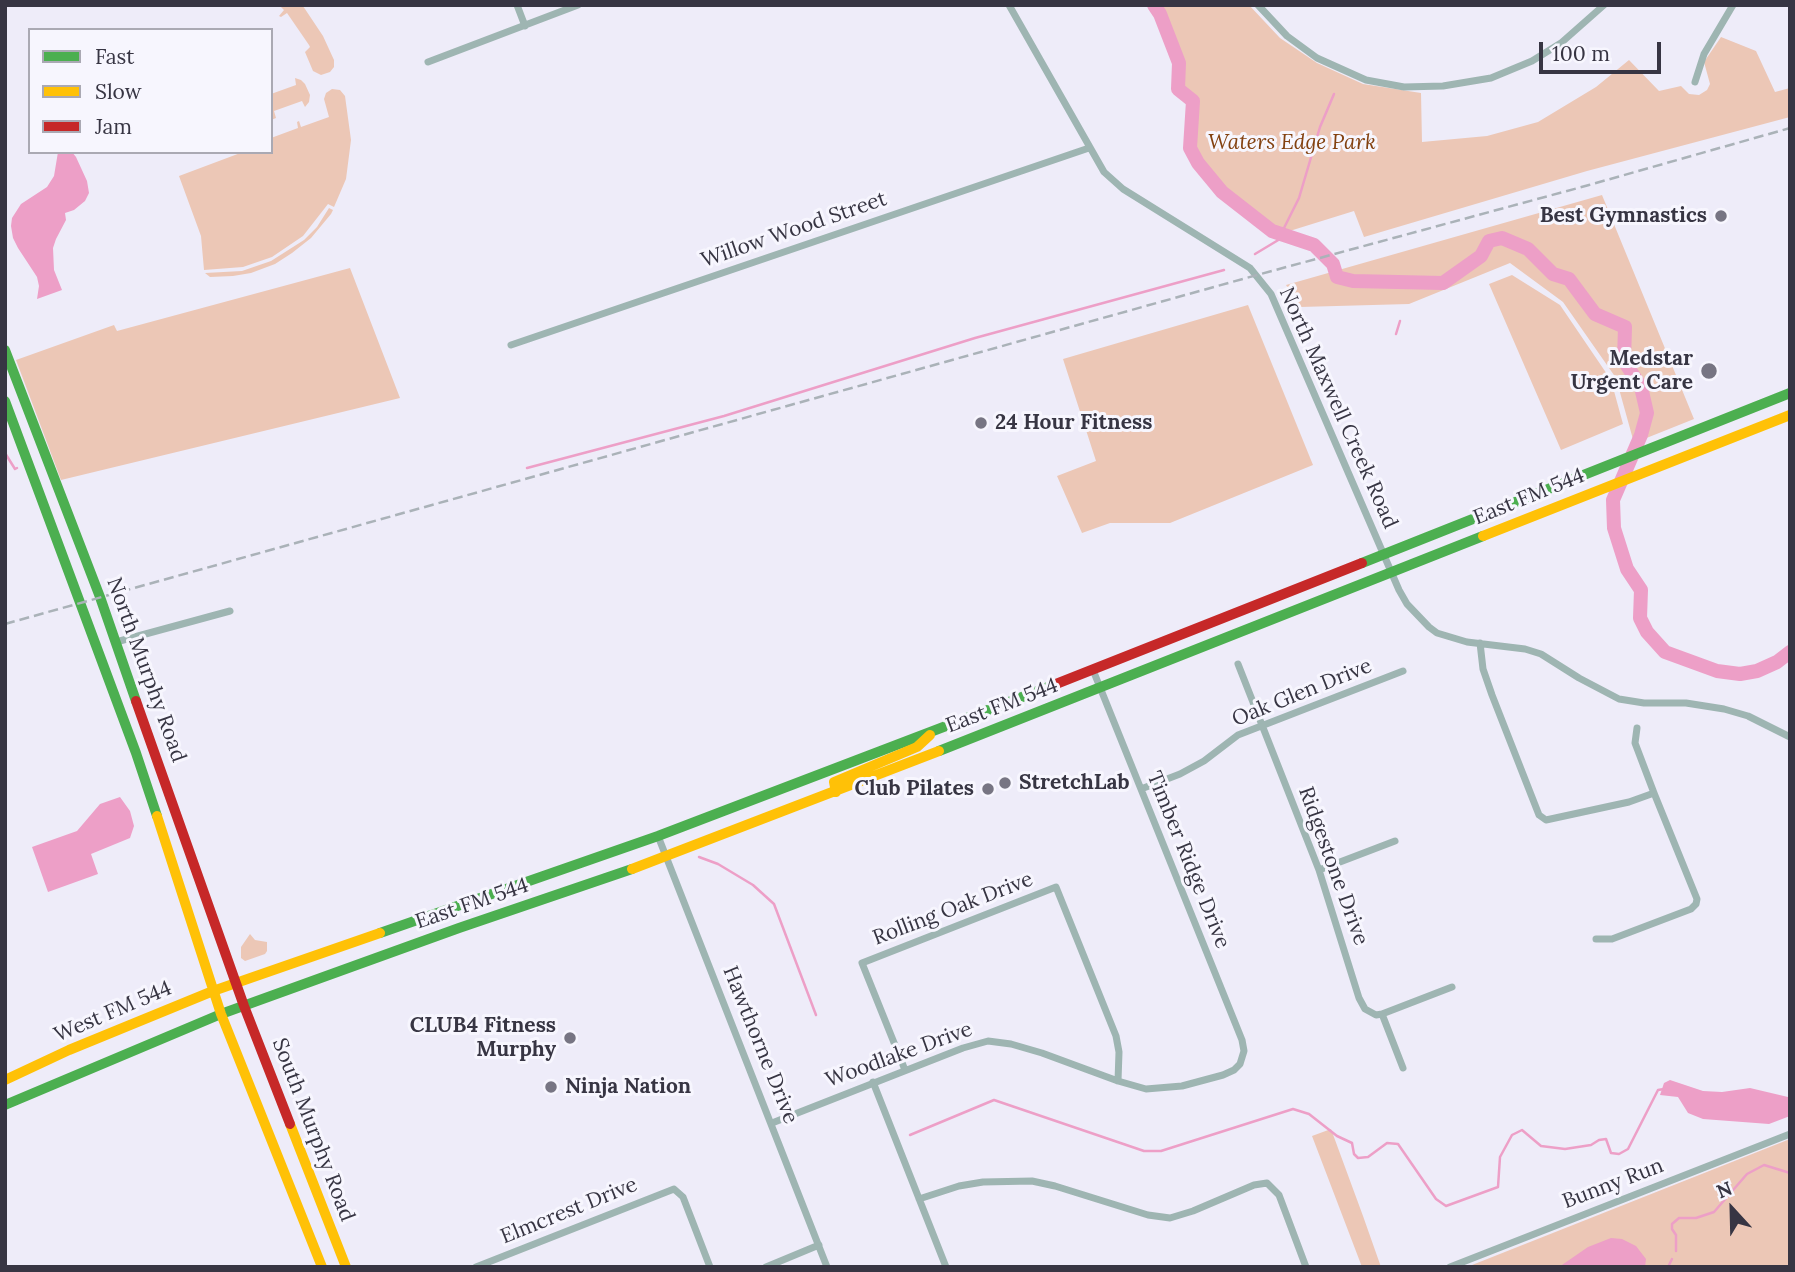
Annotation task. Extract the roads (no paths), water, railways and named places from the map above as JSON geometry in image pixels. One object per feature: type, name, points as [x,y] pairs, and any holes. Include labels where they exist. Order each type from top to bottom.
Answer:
[{"type":"main road","name":"North Murphy Road","points":[[5,349],[116,642],[244,1006]]},
{"type":"main road","name":"East FM 544","points":[[236,983],[658,836],[1093,670],[1790,393]]},
{"type":"main road","name":"North Murphy Road","points":[[5,401],[143,775],[221,1014]]},
{"type":"main road","name":"East FM 544","points":[[221,1014],[666,858],[1101,689],[1790,415]]},
{"type":"main road","points":[[836,792],[834,782],[918,747],[935,730]]},
{"type":"main road","points":[[143,775],[161,768]]},
{"type":"main road","points":[[407,922],[414,945]]},
{"type":"main road","name":"West FM 544","points":[[5,1080],[69,1050],[236,983]]},
{"type":"main road","name":"South Murphy Road","points":[[244,1006],[346,1267]]},
{"type":"main road","name":"West FM 544","points":[[5,1105],[221,1014]]},
{"type":"main road","name":"South Murphy Road","points":[[221,1014],[322,1267]]},
{"type":"main road","points":[[263,1119],[285,1111]]},
{"type":"main road","points":[[297,1202],[317,1195]]},
{"type":"street","points":[[517,5],[525,26]]},
{"type":"street","points":[[428,62],[578,5]]},
{"type":"street","name":"North Maxwell Creek Road","points":[[1009,5],[1104,172],[1123,189],[1243,263],[1264,284],[1407,604],[1429,627],[1451,638],[1525,649],[1541,654],[1619,699],[1644,703],[1686,703],[1724,709],[1748,716],[1790,737]]},
{"type":"street","points":[[1258,5],[1287,36],[1317,58],[1366,80],[1404,87],[1443,86],[1491,78],[1532,61],[1561,43],[1604,5]]},
{"type":"street","points":[[1695,82],[1704,54],[1733,5]]},
{"type":"street","name":"Willow Wood Street","points":[[511,345],[1088,148]]},
{"type":"street","points":[[116,642],[230,611]]},
{"type":"street","points":[[1480,643],[1486,678],[1539,815],[1546,820],[1629,802],[1654,793]]},
{"type":"street","name":"Ridgestone Drive","points":[[1238,664],[1319,870],[1359,998],[1368,1012],[1382,1014],[1403,1068]]},
{"type":"street","name":"Timber Ridge Drive","points":[[1093,670],[1242,1040],[1244,1059],[1240,1064]]},
{"type":"street","name":"Oak Glen Drive","points":[[1141,789],[1180,774],[1204,761],[1238,735],[1403,671]]},
{"type":"street","points":[[1596,939],[1612,939],[1691,909],[1697,899],[1635,743],[1637,727]]},
{"type":"street","name":"Hawthorne Drive","points":[[658,836],[827,1267]]},
{"type":"street","points":[[1319,870],[1395,841]]},
{"type":"street","name":"Rolling Oak Drive","points":[[905,1070],[862,963],[1056,887],[1116,1036],[1119,1052],[1118,1082]]},
{"type":"street","points":[[1382,1014],[1452,987]]},
{"type":"street","name":"Woodlake Drive","points":[[772,1123],[873,1082],[988,1041],[1042,1053],[1118,1082],[1146,1088],[1182,1086],[1234,1070],[1240,1064]]},
{"type":"street","points":[[873,1082],[946,1267]]},
{"type":"street","name":"Bunny Run","points":[[1450,1267],[1790,1134]]},
{"type":"street","points":[[919,1199],[971,1184],[1032,1181],[1158,1218],[1170,1218],[1205,1207],[1254,1185],[1267,1183],[1279,1195],[1306,1267]]},
{"type":"street","name":"Elmcrest Drive","points":[[476,1267],[674,1189],[683,1197],[710,1267]]},
{"type":"street","points":[[766,1267],[819,1245]]},
{"type":"waterway","points":[[1154,5],[1179,63],[1178,89],[1193,101],[1190,148],[1198,163],[1222,192],[1272,231],[1314,245],[1333,264],[1337,277],[1353,281],[1443,283],[1481,256],[1489,241],[1502,238],[1528,249],[1553,274],[1569,279],[1595,314],[1625,327],[1624,361],[1641,387],[1647,413],[1641,435],[1613,500],[1614,528],[1627,569],[1641,590],[1640,618],[1647,632],[1665,652],[1717,671],[1740,674],[1757,671],[1777,662],[1790,652]]},
{"type":"waterway","points":[[1255,254],[1285,236],[1284,228],[1299,198],[1320,127],[1334,94]]},
{"type":"waterway","points":[[527,468],[724,416],[975,338],[1224,270]]},
{"type":"waterway","points":[[1396,334],[1400,321]]},
{"type":"waterway","points":[[5,453],[15,469],[17,468]]},
{"type":"waterway","points":[[699,857],[718,864],[753,885],[774,904],[816,1015]]},
{"type":"waterway","points":[[910,1135],[994,1100],[1144,1151],[1161,1151],[1293,1109],[1309,1114],[1337,1136],[1352,1143],[1354,1154],[1358,1158],[1368,1157],[1387,1143],[1398,1144],[1436,1199],[1446,1206],[1498,1187],[1500,1157],[1512,1135],[1522,1130],[1541,1146],[1565,1149],[1591,1145],[1606,1139],[1611,1153],[1619,1154],[1628,1149],[1658,1090],[1664,1089]]},
{"type":"waterway","points":[[1676,1251],[1676,1235],[1672,1224],[1679,1218],[1696,1218],[1714,1212],[1747,1174],[1764,1165],[1790,1173]]},
{"type":"waterway","points":[[1668,1267],[1672,1259]]},
{"type":"railway","points":[[5,624],[1790,128]]},
{"type":"place","name":"Best Gymnastics","points":[[1721,216]]},
{"type":"place","name":"Medstar Urgent Care","points":[[1709,371]]},
{"type":"place","name":"24 Hour Fitness","points":[[981,423]]},
{"type":"place","name":"StretchLab","points":[[1005,783]]},
{"type":"place","name":"Club Pilates","points":[[988,789]]},
{"type":"place","name":"CLUB4 Fitness Murphy","points":[[570,1038]]},
{"type":"place","name":"Ninja Nation","points":[[551,1087]]},
{"type":"park label","name":"Waters Edge Park","points":[[1292,143]]}]
